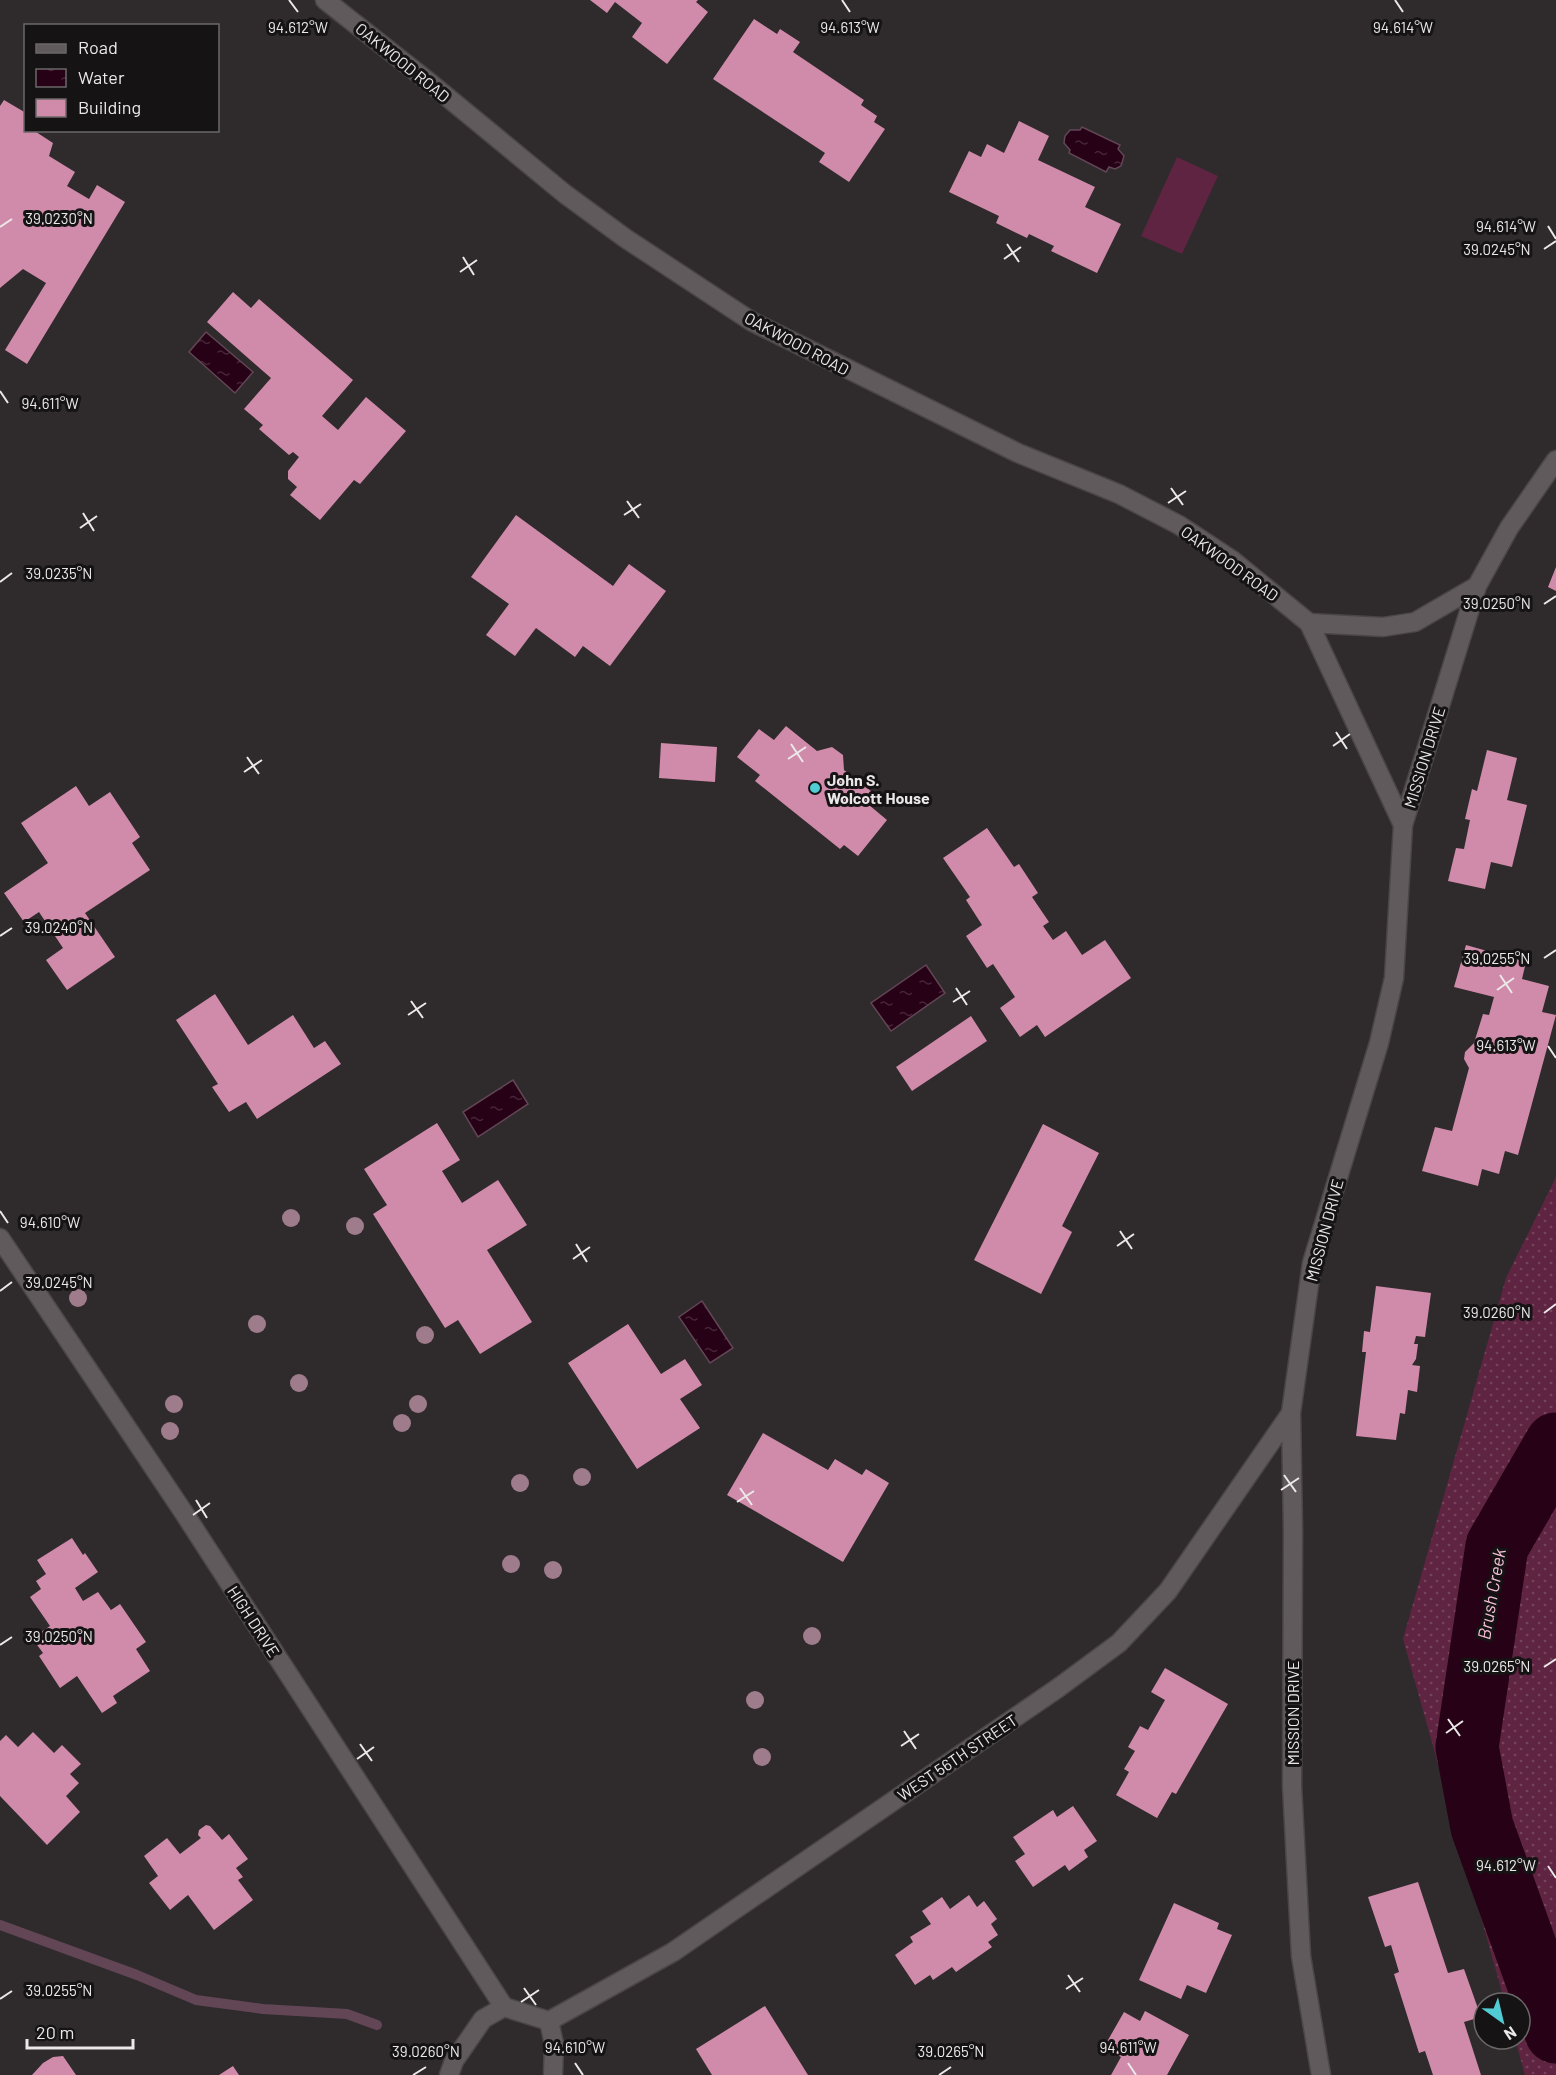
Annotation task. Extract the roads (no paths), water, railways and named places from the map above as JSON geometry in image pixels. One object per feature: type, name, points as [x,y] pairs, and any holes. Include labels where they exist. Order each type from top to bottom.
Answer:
[{"type":"street","name":"OAKWOOD ROAD","points":[[325,0],[565,194],[625,238],[751,321],[1018,453],[1119,494],[1179,525],[1232,561],[1309,623],[1403,825]]},
{"type":"street","name":"MISSION DRIVE","points":[[1321,2075],[1301,1956],[1292,1786],[1291,1413],[1312,1263],[1379,1043],[1394,978],[1403,825],[1477,586],[1509,528],[1556,460]]},
{"type":"street","points":[[1309,623],[1383,627],[1416,622],[1477,586]]},
{"type":"street","name":"HIGH DRIVE","points":[[0,1238],[184,1513],[504,2007]]},
{"type":"street","name":"WEST 56TH STREET","points":[[549,2021],[673,1952],[1059,1688],[1119,1643],[1168,1591],[1291,1413]]},
{"type":"street","points":[[449,2075],[454,2061],[483,2019],[504,2007],[549,2021],[554,2044],[553,2075]]},
{"type":"water","points":[[1082,127],[1120,145],[1118,149],[1124,156],[1121,166],[1115,169],[1109,167],[1106,172],[1069,153],[1070,150],[1064,143],[1065,136],[1070,130],[1080,130]]},
{"type":"water","points":[[206,332],[253,372],[235,393],[189,352]]},
{"type":"water","points":[[926,965],[945,993],[891,1031],[871,1003]]},
{"type":"water","points":[[513,1080],[528,1104],[478,1137],[463,1112]]},
{"type":"water","points":[[702,1301],[733,1348],[710,1363],[679,1317]]},
{"type":"waterway","name":"Brush Creek","points":[[1556,1444],[1497,1546],[1467,1747],[1482,1827],[1556,2032]]},
{"type":"waterway","points":[[0,1925],[137,1975],[196,2000],[263,2009],[347,2014],[377,2025]]},
{"type":"place","name":"John S. Wolcott House","points":[[815,788]]}]
